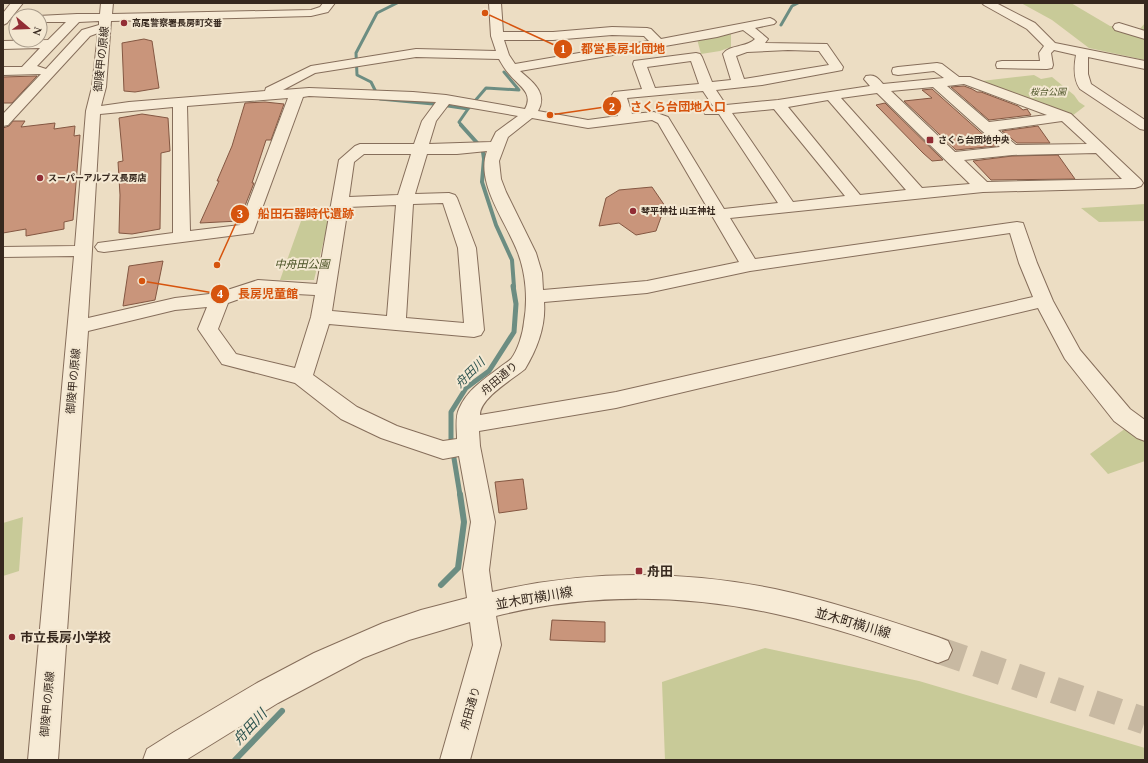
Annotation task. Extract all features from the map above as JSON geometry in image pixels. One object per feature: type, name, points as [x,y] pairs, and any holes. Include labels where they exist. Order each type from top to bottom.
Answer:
[{"type":"street","points":[[7,20],[17,3]]},
{"type":"street","points":[[48,19],[239,9],[311,13],[324,11],[328,7],[329,3]]},
{"type":"street","points":[[496,3],[497,36],[503,55],[512,68],[531,88],[535,96],[534,106],[529,114]]},
{"type":"street","points":[[988,3],[1030,26],[1051,46],[1145,65]]},
{"type":"street","points":[[4,120],[86,33],[106,15]]},
{"type":"street","name":"御陵甲の原線","points":[[43,760],[78,326],[93,111],[99,87],[106,15]]},
{"type":"street","points":[[26,70],[77,18]]},
{"type":"street","points":[[512,68],[717,33],[770,22]]},
{"type":"street","points":[[745,26],[762,39],[754,47]]},
{"type":"street","points":[[1119,27],[1145,35]]},
{"type":"street","points":[[497,36],[553,36],[612,31],[647,32],[658,43]]},
{"type":"street","points":[[48,33],[64,32]]},
{"type":"street","points":[[3,45],[52,44]]},
{"type":"street","points":[[1002,65],[1047,65],[1045,53],[1051,46]]},
{"type":"street","points":[[626,119],[619,94],[739,84],[837,67],[823,47],[754,47],[734,50],[728,54],[739,84]]},
{"type":"street","points":[[776,48],[791,74]]},
{"type":"street","points":[[266,95],[311,70],[363,61],[416,53],[503,55]]},
{"type":"street","points":[[1083,53],[1082,70],[1083,83],[1085,86],[1145,126]]},
{"type":"street","points":[[650,91],[639,64],[696,57],[717,110],[789,207]]},
{"type":"street","points":[[898,71],[937,67],[956,81]]},
{"type":"street","points":[[3,71],[51,70]]},
{"type":"street","points":[[717,110],[778,104],[831,95],[876,83],[936,83],[965,80],[1066,117],[1135,183],[984,187],[720,214]]},
{"type":"street","points":[[876,83],[984,187]]},
{"type":"street","points":[[936,83],[1012,150]]},
{"type":"street","points":[[93,111],[180,102],[297,93],[405,96],[446,99],[588,124],[673,115]]},
{"type":"street","points":[[104,247],[247,229],[297,93]]},
{"type":"street","points":[[831,95],[918,194]]},
{"type":"street","points":[[396,323],[405,199],[429,121],[446,99]]},
{"type":"street","points":[[180,102],[182,237]]},
{"type":"street","points":[[778,104],[856,200]]},
{"type":"street","name":"舟田通り","points":[[455,760],[487,645],[476,570],[483,522],[461,442],[469,410],[477,396],[518,364],[526,349],[534,323],[535,297],[532,273],[527,253],[493,179],[491,161],[500,135],[529,114]]},
{"type":"street","points":[[654,116],[663,120],[750,265]]},
{"type":"street","points":[[986,127],[1066,117]]},
{"type":"street","points":[[302,377],[321,317],[347,160],[360,149],[419,150],[495,146]]},
{"type":"street","points":[[952,157],[1012,150],[1100,148]]},
{"type":"street","points":[[321,317],[474,330],[466,248],[449,198],[340,202]]},
{"type":"street","points":[[535,297],[646,287],[750,265],[1017,227],[1028,263],[1044,301],[1072,354],[1122,415],[1145,432]]},
{"type":"street","points":[[3,252],[83,251]]},
{"type":"street","points":[[78,326],[174,304],[220,299],[258,286],[325,290]]},
{"type":"street","points":[[220,299],[208,329],[229,359],[302,377],[349,413],[389,432],[461,442],[616,400],[1044,301]]},
{"type":"street","name":"並木町横川線","points":[[158,760],[274,689],[330,660],[384,636],[439,616],[534,596],[580,590],[617,588],[707,591],[751,597],[845,619],[938,650]]},
{"type":"green space","points":[[1021,3],[1071,3],[1110,26],[1139,30],[1145,23],[1145,60],[1089,48],[1052,20]]},
{"type":"green space","points":[[731,34],[731,47],[720,51],[701,54],[697,39]]},
{"type":"green space","name":"桜台公園","points":[[1034,75],[1041,79],[1052,77],[1085,106],[1072,116],[973,82]]},
{"type":"green space","points":[[1145,204],[1145,221],[1099,222],[1081,208]]},
{"type":"green space","name":"中舟田公園","points":[[329,219],[314,280],[280,280],[301,221]]},
{"type":"green space","points":[[1126,428],[1145,440],[1145,461],[1108,474],[1090,454]]},
{"type":"green space","points":[[23,517],[19,571],[3,576],[3,523]]},
{"type":"green space","points":[[765,648],[919,681],[1145,748],[1145,760],[665,760],[662,682]]},
{"type":"building","points":[[144,39],[152,41],[159,88],[135,92],[124,91],[122,43]]},
{"type":"building","points":[[37,76],[12,103],[3,103],[3,77]]},
{"type":"building","points":[[964,86],[1018,106],[1023,110],[1027,109],[1031,115],[989,120],[951,87]]},
{"type":"building","points":[[932,89],[996,146],[956,150],[904,101],[932,98],[922,90]]},
{"type":"building","points":[[265,102],[284,104],[271,140],[266,140],[252,183],[254,183],[239,221],[200,223],[219,181],[217,181],[232,146],[245,103]]},
{"type":"building","points":[[885,103],[943,160],[932,161],[876,105]]},
{"type":"building","points":[[142,114],[168,118],[170,151],[161,153],[160,229],[132,234],[119,233],[120,195],[118,162],[123,161],[119,118]]},
{"type":"building","name":"スーパーアルプス長房店","points":[[13,121],[25,121],[21,127],[55,123],[54,129],[75,126],[74,136],[80,135],[73,220],[64,222],[64,229],[26,236],[26,229],[3,233],[3,128],[9,126]]},
{"type":"building","points":[[1038,126],[1050,143],[1017,143],[1002,131]]},
{"type":"building","points":[[1058,155],[1075,179],[991,180],[973,161],[1012,156]]},
{"type":"building","name":"琴平神社 山王神社","points":[[652,187],[665,206],[656,231],[636,235],[619,223],[599,226],[606,198],[619,190]]},
{"type":"building","points":[[163,261],[155,300],[123,306],[129,266]]},
{"type":"building","points":[[523,479],[527,509],[499,513],[495,482]]},
{"type":"building","points":[[552,620],[605,622],[605,642],[550,640]]},
{"type":"waterway","points":[[376,92],[371,82],[357,75],[356,53],[377,13],[397,3]]},
{"type":"waterway","points":[[781,25],[792,6],[798,3]]},
{"type":"waterway","points":[[468,109],[486,88],[519,90],[504,72]]},
{"type":"waterway","points":[[380,99],[433,104]]},
{"type":"waterway","points":[[448,106],[468,109]]},
{"type":"waterway","points":[[462,126],[459,122],[468,109]]},
{"type":"waterway","points":[[461,125],[479,145]]},
{"type":"waterway","name":"舟田川","points":[[483,152],[484,159],[482,182],[496,225],[512,260],[514,287]]},
{"type":"waterway","name":"舟田川","points":[[460,495],[451,440],[451,412],[466,388],[489,371],[514,332],[516,304],[513,286]]},
{"type":"waterway","name":"舟田川","points":[[441,585],[458,568],[464,522],[460,494]]},
{"type":"waterway","name":"舟田川","points":[[235,760],[282,711]]},
{"type":"tunnel","points":[[938,650],[1145,721]]},
{"type":"place","name":"都営長房北団地","points":[[485,13]]},
{"type":"place","name":"高尾警察署長房町交番","points":[[124,23]]},
{"type":"place","name":"さくら台団地入口","points":[[550,115]]},
{"type":"place","name":"さくら台団地中央","points":[[930,140]]},
{"type":"place","name":"スーパーアルプス長房店","points":[[40,178]]},
{"type":"place","name":"琴平神社 山王神社","points":[[633,211]]},
{"type":"place","name":"船田石器時代遺跡","points":[[217,265]]},
{"type":"place","name":"長房児童館","points":[[142,281]]},
{"type":"place","name":"舟田","points":[[639,571]]},
{"type":"place","name":"市立長房小学校","points":[[12,637]]}]
